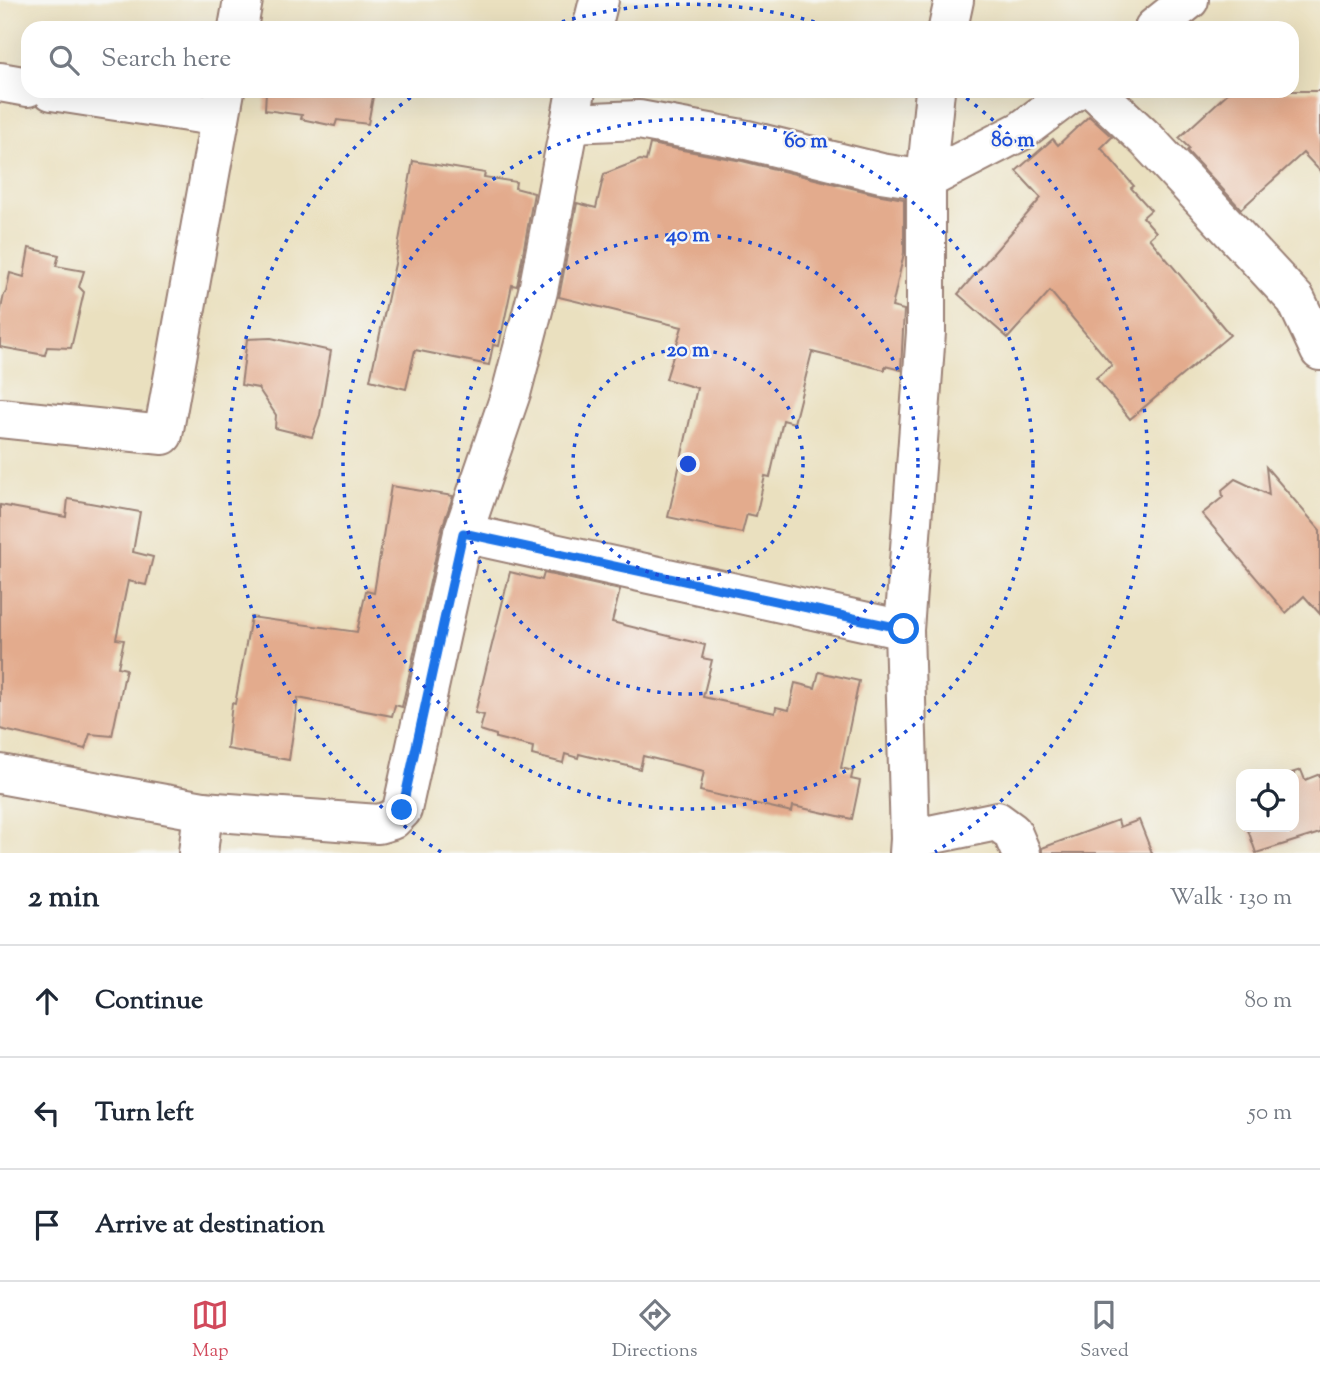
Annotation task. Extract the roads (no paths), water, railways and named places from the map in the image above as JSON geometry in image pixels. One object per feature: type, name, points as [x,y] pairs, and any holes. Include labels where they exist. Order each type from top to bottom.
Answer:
[{"type":"street","points":[[239,21],[243,0]]},
{"type":"street","points":[[594,21],[599,0]]},
{"type":"street","points":[[950,21],[954,0]]},
{"type":"street","points":[[1163,21],[1189,0]]},
{"type":"street","points":[[0,82],[21,86]]},
{"type":"street","points":[[0,418],[163,435],[223,104],[144,98]]},
{"type":"street","points":[[934,98],[926,180],[926,332],[904,629],[910,846],[997,821],[1012,831],[1021,853]]},
{"type":"street","points":[[0,774],[203,811],[378,824],[392,820],[402,810],[463,533],[512,390],[538,291],[573,107],[747,140],[881,173],[926,180],[1021,131],[1065,98]]},
{"type":"street","points":[[1102,98],[1147,140],[1296,300],[1320,351]]},
{"type":"street","points":[[463,533],[904,629]]},
{"type":"street","points":[[198,853],[203,811]]}]
